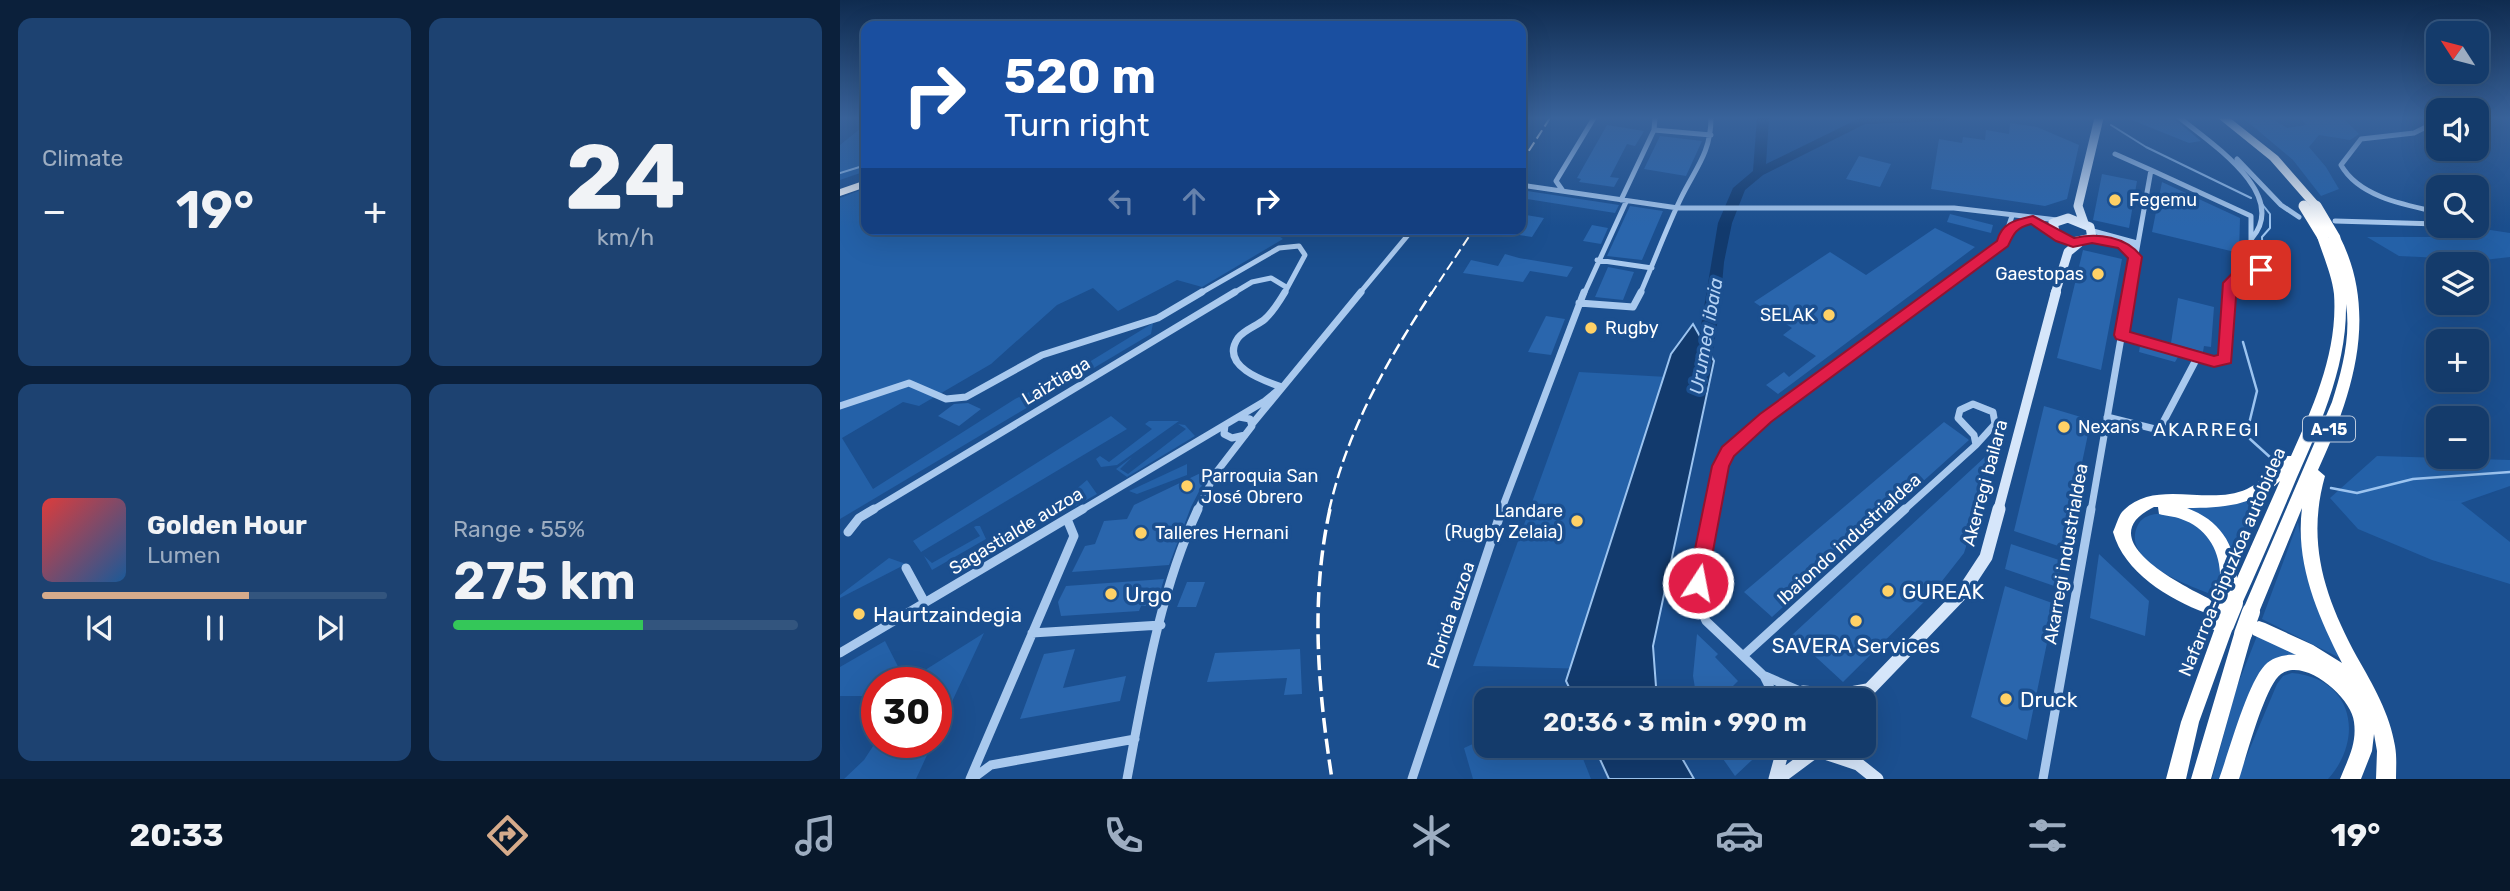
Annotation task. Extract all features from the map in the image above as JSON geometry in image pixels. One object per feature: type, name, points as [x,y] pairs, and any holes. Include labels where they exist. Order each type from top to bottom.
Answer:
[{"type":"highway","name":"Nafarroa-Gipuzkoa autobidea","points":[[2176,779],[2220,623],[2230,598],[2319,431],[2351,364],[2356,319],[2350,278],[2329,238],[2257,154]]},
{"type":"highway","name":"Nafarroa-Gipuzkoa autobidea","points":[[2269,154],[2306,210]]},
{"type":"highway","points":[[840,186],[861,178]]},
{"type":"highway","points":[[840,193],[861,185]]},
{"type":"highway","name":"Nafarroa-Gipuzkoa autobidea","points":[[2201,779],[2251,631],[2251,612],[2319,431]]},
{"type":"highway","points":[[2206,605],[2155,579],[2136,562],[2124,544],[2123,526],[2131,513],[2157,501],[2220,502],[2254,494],[2277,477],[2319,431]]},
{"type":"highway","points":[[2319,431],[2306,515],[2306,541],[2323,602],[2369,712],[2362,756],[2350,779]]},
{"type":"highway","points":[[2143,506],[2180,510],[2197,518],[2217,535],[2230,569],[2230,598]]},
{"type":"highway","points":[[2251,631],[2307,650],[2351,681],[2386,744],[2386,779]]},
{"type":"highway","points":[[2229,779],[2264,684],[2273,669],[2287,663],[2301,663],[2322,670],[2342,684],[2369,712]]},
{"type":"main road","points":[[2079,243],[2061,238],[2053,231],[2053,223],[2077,205],[2090,154]]},
{"type":"main road","points":[[2057,288],[2068,253],[2092,235],[2077,205]]},
{"type":"main road","points":[[2060,220],[2084,223]]},
{"type":"main road","points":[[2057,288],[2061,238]]},
{"type":"main road","name":"Akerregi bailara","points":[[1870,688],[1963,592],[1986,557],[2057,288]]},
{"type":"main road","points":[[1776,779],[1781,758]]},
{"type":"main road","points":[[1776,779],[1810,758]]},
{"type":"main road","points":[[1843,758],[1858,764],[1877,779]]},
{"type":"main road","points":[[1854,758],[1858,764]]},
{"type":"street","points":[[1540,188],[1556,184],[1573,154]]},
{"type":"street","name":"Florida auzoa","points":[[1412,779],[1515,475],[1579,303],[1644,154]]},
{"type":"street","points":[[1579,303],[1633,307],[1704,154]]},
{"type":"street","points":[[2116,154],[2243,211],[2253,222],[2251,264],[2230,283],[2225,359],[2222,362],[2122,335]]},
{"type":"street","points":[[2224,154],[2244,171],[2259,203],[2264,219],[2262,229],[2252,237]]},
{"type":"street","points":[[2225,154],[2250,169],[2280,205],[2306,210]]},
{"type":"street","points":[[2348,154],[2342,165],[2352,179],[2377,195],[2426,209]]},
{"type":"street","name":"Akarregi industrialdea","points":[[2043,779],[2151,170]]},
{"type":"street","points":[[1556,184],[1563,191]]},
{"type":"street","points":[[1526,186],[1678,208],[1757,206],[2004,211],[2033,220],[2053,231]]},
{"type":"street","points":[[1977,209],[2023,217]]},
{"type":"street","points":[[1989,211],[2007,227]]},
{"type":"street","points":[[2004,211],[2012,216]]},
{"type":"street","points":[[1770,688],[1764,676],[1706,621],[1695,597],[1720,466],[1728,452],[1765,418],[2003,243],[2012,216]]},
{"type":"street","points":[[2007,227],[2033,220],[2060,220]]},
{"type":"street","points":[[2334,221],[2426,224]]},
{"type":"street","points":[[1127,779],[1161,625],[1202,501],[1213,478],[1253,423],[1408,235]]},
{"type":"street","points":[[2092,235],[2136,249]]},
{"type":"street","points":[[2092,235],[2136,249]]},
{"type":"street","points":[[840,406],[909,383],[946,399],[966,397],[1042,355],[1158,318],[1279,248],[1299,246],[1305,255],[1286,288],[1266,318],[1239,336],[1234,345],[1241,368],[1258,379],[1282,387]]},
{"type":"street","points":[[1597,260],[1652,268]]},
{"type":"street","points":[[2246,268],[2276,272]]},
{"type":"street","name":"Laiztiaga","points":[[848,532],[859,517],[1252,282],[1271,278],[1283,283],[1286,288]]},
{"type":"street","points":[[2107,417],[2160,430],[2198,356]]},
{"type":"street","points":[[1234,450],[1227,433],[1237,418],[1282,387]]},
{"type":"street","name":"Ibaiondo industrialdea","points":[[1743,656],[1976,445],[1996,424],[1993,412],[1973,403],[1960,410],[1958,418],[1973,435],[1976,445]]},
{"type":"street","points":[[1237,418],[1246,417],[1253,423]]},
{"type":"street","name":"Sagastialde auzoa","points":[[840,653],[1207,436],[1227,433],[1246,435]]},
{"type":"street","points":[[971,779],[1074,536],[1067,519]]},
{"type":"street","points":[[906,568],[925,603]]},
{"type":"street","points":[[1032,633],[1161,625]]},
{"type":"street","points":[[1764,676],[1793,688]]},
{"type":"street","points":[[971,779],[986,767],[1135,739]]},
{"type":"street","points":[[980,753],[986,767]]},
{"type":"shaded area","points":[[840,154],[861,154],[861,173],[840,180]]},
{"type":"shaded area","points":[[2286,154],[2315,154],[2339,189],[2321,196]]},
{"type":"shaded area","points":[[861,190],[861,235],[1278,235],[1283,239],[1202,287],[1177,280],[1118,311],[1093,288],[1057,305],[991,364],[919,406],[903,402],[842,438],[873,489],[1015,399],[1081,367],[1153,323],[1151,334],[840,519],[840,198]]},
{"type":"shaded area","points":[[2489,230],[2510,233],[2510,257],[2489,259],[2489,252],[2426,252],[2426,257],[2399,256],[2367,237],[2489,238]]},
{"type":"shaded area","points":[[1693,324],[1714,361],[1653,646],[1656,688],[1569,688],[1566,681],[1671,354]]},
{"type":"shaded area","name":"Landare (Rugby Zelaia)","points":[[1579,372],[1667,377],[1591,669],[1473,666]]},
{"type":"shaded area","points":[[1111,416],[1127,429],[921,552],[913,541]]},
{"type":"shaded area","points":[[1149,421],[1179,421],[1117,465],[1101,467],[1096,459],[1100,456],[1109,462],[1152,429],[1145,424]]},
{"type":"shaded area","points":[[1178,424],[1185,425],[1195,436],[1127,477],[1116,469],[1132,457],[1120,469],[1128,474],[1186,429]]},
{"type":"shaded area","points":[[2377,456],[2426,457],[2426,469],[2489,469],[2489,459],[2510,460],[2510,486],[2461,503],[2510,542],[2510,584],[2432,560],[2358,529],[2330,498]]},
{"type":"shaded area","points":[[1187,464],[1187,475],[1137,494],[1129,491]]},
{"type":"shaded area","points":[[1087,480],[1097,494],[1060,515],[1054,508]]},
{"type":"shaded area","points":[[2263,495],[2267,497],[2238,562],[2225,538],[2181,505],[2226,505]]},
{"type":"shaded area","points":[[2165,513],[2196,526],[2213,542],[2221,562],[2219,576],[2211,594],[2160,570],[2139,551],[2135,540],[2139,523],[2148,516]]},
{"type":"shaded area","points":[[2298,522],[2305,563],[2342,659],[2262,619]]},
{"type":"shaded area","points":[[980,526],[986,539],[932,570],[924,556],[932,563],[980,536],[974,527]]},
{"type":"shaded area","points":[[889,558],[906,564],[840,598],[840,595]]},
{"type":"shaded area","points":[[984,633],[952,702],[952,667],[930,667]]},
{"type":"shaded area","points":[[2257,636],[2306,658],[2280,659],[2220,779],[2212,779],[2236,689]]},
{"type":"shaded area","points":[[885,641],[898,667],[861,667],[861,696],[840,696],[840,667]]},
{"type":"shaded area","points":[[2292,673],[2313,677],[2329,686],[2340,698],[2347,712],[2349,729],[2347,746],[2340,763],[2328,779],[2237,779],[2277,684],[2283,676]]},
{"type":"shaded area","points":[[1474,743],[1474,758],[1583,758],[1591,779],[1473,779],[1464,748]]},
{"type":"shaded area","points":[[926,758],[916,779],[844,779],[864,760]]},
{"type":"shaded area","points":[[1599,758],[1682,758],[1694,779],[1609,779]]},
{"type":"building","points":[[1590,154],[1622,154],[1610,177],[1619,178],[1614,187],[1579,182],[1581,179],[1577,178]]},
{"type":"building","points":[[1651,154],[1696,154],[1686,176],[1644,169]]},
{"type":"building","points":[[1937,154],[2077,154],[2067,199],[2045,206],[1931,189]]},
{"type":"building","points":[[1859,156],[1891,164],[1880,187],[1846,179]]},
{"type":"building","name":"Fegemu","points":[[2102,174],[2137,181],[2129,228],[2093,220]]},
{"type":"building","points":[[2162,182],[2240,218],[2239,253],[2152,232]]},
{"type":"building","points":[[1526,191],[1619,205],[1615,213],[1526,199]]},
{"type":"building","points":[[1630,206],[1663,211],[1642,260],[1607,256]]},
{"type":"building","points":[[1950,214],[1993,225],[1991,233],[1947,222]]},
{"type":"building","points":[[1526,215],[1544,218],[1532,237],[1518,235],[1526,235]]},
{"type":"building","points":[[1592,225],[1608,228],[1601,244],[1583,241]]},
{"type":"building","name":"SELAK","points":[[1935,228],[1975,247],[1778,394],[1766,385],[1784,372],[1789,377],[1816,356],[1783,335],[1792,328],[1754,302],[1830,252],[1866,275]]},
{"type":"building","points":[[2083,250],[2122,259],[2101,370],[2057,358]]},
{"type":"building","points":[[1505,254],[1573,267],[1567,277],[1530,271],[1523,282],[1463,273],[1471,260],[1498,266]]},
{"type":"building","points":[[1608,267],[1634,272],[1623,300],[1595,297]]},
{"type":"building","points":[[2178,298],[2214,307],[2211,347],[2204,346],[2203,352],[2171,343]]},
{"type":"building","points":[[1546,316],[1565,319],[1551,355],[1528,352]]},
{"type":"building","points":[[2140,346],[2178,357],[2175,362],[2139,352]]},
{"type":"building","points":[[968,403],[981,409],[959,426],[938,416],[954,404]]},
{"type":"building","points":[[2044,406],[2091,420],[2064,548],[2014,531]]},
{"type":"building","points":[[1944,422],[1969,440],[1772,617],[1744,592]]},
{"type":"building","points":[[1998,445],[1964,553],[1931,595],[1843,682],[1792,635]]},
{"type":"building","name":"Talleres Hernani","points":[[1211,468],[1191,507],[1169,565],[1072,572],[1085,546],[1095,544],[1104,521],[1127,519],[1134,505]]},
{"type":"building","points":[[2011,544],[2062,561],[2057,587],[2005,569]]},
{"type":"building","points":[[2099,554],[2149,601],[2145,636],[2090,618]]},
{"type":"building","name":"Urgo","points":[[1164,579],[1156,606],[1141,606],[1139,611],[1061,616],[1058,602],[1066,586]]},
{"type":"building","points":[[1187,582],[1205,582],[1196,607],[1177,607]]},
{"type":"building","points":[[2005,586],[2055,604],[2027,740],[1971,717]]},
{"type":"building","points":[[1697,634],[1718,654],[1715,657],[1738,681],[1731,688],[1695,688],[1693,676]]},
{"type":"building","points":[[1075,649],[1063,688],[1126,676],[1120,701],[1020,719],[1044,654]]},
{"type":"building","points":[[1300,649],[1302,694],[1284,695],[1287,678],[1207,682],[1215,653]]},
{"type":"building","points":[[1722,758],[1754,758],[1735,776]]},
{"type":"waterway","points":[[1759,172],[1760,154]]},
{"type":"waterway","name":"Urumea ibaia","points":[[1759,172],[1795,154]]},
{"type":"waterway","points":[[2161,154],[2251,198]]},
{"type":"waterway","points":[[840,173],[861,167]]},
{"type":"waterway","name":"Urumea ibaia","points":[[1702,368],[1725,223],[1739,188],[1759,172]]},
{"type":"waterway","points":[[2262,204],[2270,214],[2270,228],[2262,237],[2263,267]]},
{"type":"waterway","points":[[2256,287],[2261,274]]},
{"type":"waterway","points":[[2243,342],[2257,391],[2247,432]]},
{"type":"waterway","points":[[2250,439],[2271,458]]},
{"type":"waterway","points":[[2331,488],[2357,493],[2413,479],[2510,472]]},
{"type":"railway","points":[[1431,294],[1470,235]]},
{"type":"railway","points":[[1329,511],[1346,452],[1370,397],[1432,292]]},
{"type":"railway","points":[[1330,509],[1320,577],[1318,644],[1332,779]]},
{"type":"place","name":"Fegemu","points":[[2115,200]]},
{"type":"place","name":"Gaestopas","points":[[2098,274]]},
{"type":"place","name":"SELAK","points":[[1829,315]]},
{"type":"place","name":"Rugby","points":[[1591,328]]},
{"type":"place","name":"Nexans","points":[[2064,427]]},
{"type":"place","name":"Parroquia San José Obrero","points":[[1187,486]]},
{"type":"place","name":"Landare (Rugby Zelaia)","points":[[1577,521]]},
{"type":"place","name":"Talleres Hernani","points":[[1141,533]]},
{"type":"place","name":"GUREAK","points":[[1888,591]]},
{"type":"place","name":"Urgo","points":[[1111,594]]},
{"type":"place","name":"Haurtzaindegia","points":[[859,614]]},
{"type":"place","name":"SAVERA Services","points":[[1856,621]]},
{"type":"place","name":"Druck","points":[[2006,699]]},
{"type":"district","name":"AKARREGI","points":[[2207,429]]},
{"type":"route","points":[[1698,583],[1720,466],[1728,452],[1765,418],[1917,303],[2003,243],[2006,231],[2018,223],[2033,220],[2067,241],[2084,242],[2092,238],[2123,245],[2135,257],[2122,335],[2214,361],[2222,362],[2225,359],[2230,283],[2246,268],[2261,270]]}]
